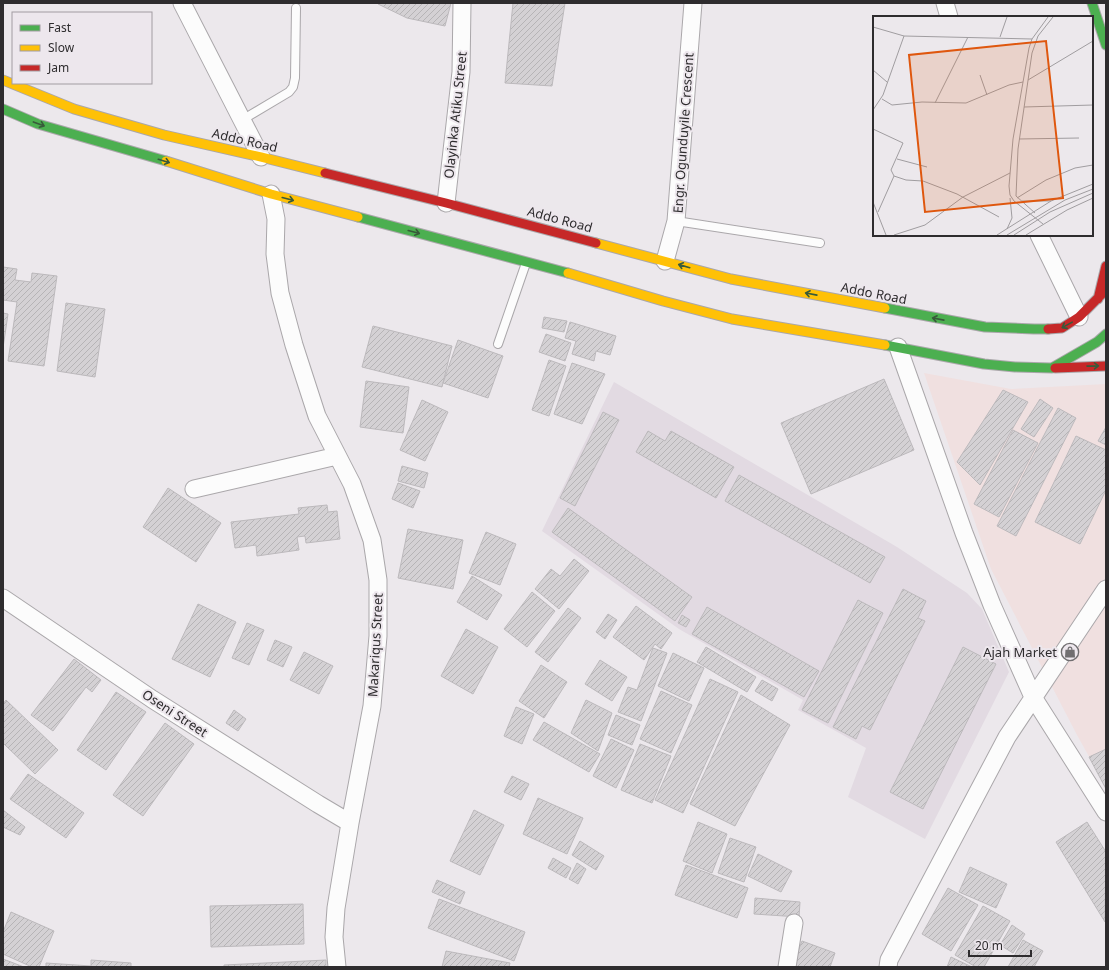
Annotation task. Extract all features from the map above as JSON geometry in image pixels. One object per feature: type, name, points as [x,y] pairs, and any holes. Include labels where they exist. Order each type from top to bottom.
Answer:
[{"type":"main road","points":[[1092,3],[1106,45]]},
{"type":"main road","name":"Addo Road","points":[[13,84],[74,109],[164,135],[261,157],[446,203],[732,279],[985,328],[1062,328],[1079,317],[1106,290]]},
{"type":"main road","points":[[3,109],[38,124],[130,150],[271,194],[527,262],[732,319],[898,347],[984,364],[1052,368],[1106,366]]},
{"type":"main road","points":[[1098,298],[1106,266]]},
{"type":"main road","points":[[1052,368],[1098,342],[1106,334]]},
{"type":"street","points":[[182,3],[261,157]]},
{"type":"street","name":"Olayinka Atiku Street","points":[[446,203],[461,72],[462,3]]},
{"type":"street","name":"Engr. Ogunduyile Crescent","points":[[665,260],[676,221],[694,3]]},
{"type":"street","points":[[945,3],[949,16]]},
{"type":"street","name":"Makariqus Street","points":[[271,194],[276,219],[275,254],[280,293],[294,345],[317,416],[352,484],[372,540],[378,580],[378,636],[372,706],[336,908],[334,937],[337,967]]},
{"type":"street","points":[[1039,236],[1079,317]]},
{"type":"street","points":[[898,347],[964,533],[992,605],[1033,697],[1106,812]]},
{"type":"street","points":[[194,489],[337,456]]},
{"type":"street","points":[[888,967],[889,960],[1006,737],[1106,589]]},
{"type":"street","name":"Oseni Street","points":[[3,598],[152,699],[350,823]]},
{"type":"street","points":[[787,967],[794,923]]},
{"type":"lane","points":[[242,120],[289,92],[293,86],[295,78],[296,8]]},
{"type":"lane","points":[[676,221],[820,243]]},
{"type":"lane","points":[[498,344],[527,262]]},
{"type":"shaded area","name":"Ajah Market","points":[[924,373],[1011,389],[1106,384],[1106,787],[1077,735],[991,569]]},
{"type":"shaded area","points":[[614,382],[897,547],[967,593],[982,609],[1009,672],[925,839],[848,797],[866,748],[798,710],[803,700],[679,629],[542,531]]},
{"type":"building","points":[[378,3],[451,3],[445,26],[407,18]]},
{"type":"building","points":[[513,3],[565,3],[552,86],[505,83]]},
{"type":"building","points":[[3,267],[17,269],[15,280],[31,282],[32,273],[57,276],[44,366],[8,361],[17,302],[3,300]]},
{"type":"building","points":[[66,303],[105,309],[95,377],[57,371]]},
{"type":"building","points":[[3,313],[8,314],[3,348]]},
{"type":"building","points":[[544,317],[567,321],[564,332],[542,328]]},
{"type":"building","points":[[570,322],[616,336],[610,355],[596,351],[594,361],[572,354],[576,341],[565,338]]},
{"type":"building","points":[[373,326],[452,346],[442,387],[362,367]]},
{"type":"building","points":[[546,334],[571,343],[565,361],[539,352]]},
{"type":"building","points":[[458,340],[503,356],[488,398],[443,383]]},
{"type":"building","points":[[549,360],[566,366],[549,416],[532,410]]},
{"type":"building","points":[[572,363],[605,374],[582,424],[554,414]]},
{"type":"building","points":[[884,379],[914,450],[811,494],[781,423]]},
{"type":"building","points":[[366,381],[409,387],[403,433],[360,427]]},
{"type":"building","points":[[1003,390],[1028,402],[980,485],[957,462]]},
{"type":"building","points":[[1040,399],[1053,408],[1034,437],[1021,429]]},
{"type":"building","points":[[422,400],[448,412],[425,461],[400,450]]},
{"type":"building","points":[[1058,408],[1076,418],[1016,536],[997,526]]},
{"type":"building","points":[[603,412],[619,420],[575,506],[560,498]]},
{"type":"building","points":[[1106,427],[1106,445],[1098,441]]},
{"type":"building","points":[[1013,430],[1038,443],[999,517],[974,504]]},
{"type":"building","points":[[648,431],[665,441],[671,431],[734,467],[716,498],[636,452]]},
{"type":"building","points":[[1076,436],[1106,450],[1106,490],[1080,544],[1035,522]]},
{"type":"building","points":[[402,466],[428,473],[424,488],[398,481]]},
{"type":"building","points":[[739,475],[885,557],[870,583],[725,501]]},
{"type":"building","points":[[398,483],[420,491],[413,508],[392,499]]},
{"type":"building","points":[[168,488],[221,523],[196,562],[143,527]]},
{"type":"building","points":[[327,505],[328,512],[337,511],[340,539],[306,543],[305,536],[297,537],[299,550],[257,556],[256,545],[235,548],[231,522],[299,514],[298,508]]},
{"type":"building","points":[[568,508],[692,597],[675,621],[552,532]]},
{"type":"building","points":[[408,529],[463,540],[453,589],[398,578]]},
{"type":"building","points":[[486,532],[516,544],[500,585],[469,573]]},
{"type":"building","points":[[574,559],[589,571],[559,609],[535,589],[551,569],[560,576]]},
{"type":"building","points":[[472,576],[502,595],[487,620],[457,602]]},
{"type":"building","points":[[903,589],[926,601],[918,618],[925,621],[870,730],[862,726],[856,739],[833,727]]},
{"type":"building","points":[[532,592],[555,611],[527,647],[504,629]]},
{"type":"building","points":[[858,600],[883,613],[828,723],[802,710]]},
{"type":"building","points":[[198,604],[236,622],[210,677],[172,659]]},
{"type":"building","points":[[636,606],[672,633],[661,649],[655,644],[644,660],[613,637]]},
{"type":"building","points":[[707,607],[819,671],[804,697],[692,634]]},
{"type":"building","points":[[568,608],[581,618],[548,662],[535,652]]},
{"type":"building","points":[[608,614],[617,620],[605,639],[596,632]]},
{"type":"building","points":[[682,615],[690,620],[686,627],[678,623]]},
{"type":"building","points":[[247,623],[264,630],[249,665],[232,658]]},
{"type":"building","points":[[466,629],[498,647],[473,694],[441,676]]},
{"type":"building","points":[[275,640],[292,647],[283,667],[267,660]]},
{"type":"building","points":[[706,647],[756,677],[747,692],[697,662]]},
{"type":"building","points":[[963,647],[996,664],[923,809],[890,792]]},
{"type":"building","points":[[653,648],[667,653],[641,721],[618,712],[628,687],[637,690]]},
{"type":"building","points":[[304,652],[333,666],[319,694],[290,680]]},
{"type":"building","points":[[673,653],[704,668],[689,701],[658,686]]},
{"type":"building","points":[[74,659],[101,680],[92,692],[86,687],[53,731],[31,715]]},
{"type":"building","points":[[600,660],[627,677],[612,701],[585,684]]},
{"type":"building","points":[[541,665],[567,682],[544,718],[519,701]]},
{"type":"building","points":[[710,679],[738,692],[683,813],[655,800]]},
{"type":"building","points":[[762,680],[778,689],[772,701],[755,691]]},
{"type":"building","points":[[661,691],[692,705],[671,753],[640,739]]},
{"type":"building","points":[[116,692],[146,712],[106,770],[77,750]]},
{"type":"building","points":[[741,695],[790,725],[735,826],[690,804]]},
{"type":"building","points":[[6,700],[58,750],[35,774],[3,743],[3,704]]},
{"type":"building","points":[[586,700],[612,713],[598,751],[571,733]]},
{"type":"building","points":[[516,707],[534,714],[522,744],[504,736]]},
{"type":"building","points":[[234,710],[246,719],[238,731],[226,723]]},
{"type":"building","points":[[616,715],[640,725],[632,745],[608,735]]},
{"type":"building","points":[[544,722],[600,754],[589,772],[533,740]]},
{"type":"building","points":[[165,723],[194,744],[143,816],[113,795]]},
{"type":"building","points":[[611,739],[634,750],[616,788],[593,776]]},
{"type":"building","points":[[640,744],[671,756],[652,803],[621,790]]},
{"type":"building","points":[[1106,749],[1106,789],[1089,757]]},
{"type":"building","points":[[28,774],[84,813],[66,838],[10,799]]},
{"type":"building","points":[[512,776],[529,784],[521,800],[504,792]]},
{"type":"building","points":[[538,798],[583,818],[567,854],[523,834]]},
{"type":"building","points":[[3,810],[25,827],[20,835],[3,827]]},
{"type":"building","points":[[474,810],[504,825],[480,875],[450,861]]},
{"type":"building","points":[[698,822],[727,834],[712,873],[683,861]]},
{"type":"building","points":[[1087,822],[1106,852],[1105,922],[1056,842]]},
{"type":"building","points":[[730,838],[756,847],[744,882],[718,873]]},
{"type":"building","points":[[580,841],[604,856],[596,870],[572,855]]},
{"type":"building","points":[[758,854],[792,871],[781,892],[748,876]]},
{"type":"building","points":[[553,858],[571,868],[566,878],[548,868]]},
{"type":"building","points":[[577,863],[586,869],[578,884],[569,879]]},
{"type":"building","points":[[686,865],[748,888],[737,918],[675,895]]},
{"type":"building","points":[[970,867],[1007,884],[996,908],[959,892]]},
{"type":"building","points":[[437,880],[465,892],[460,904],[432,892]]},
{"type":"building","points":[[948,888],[978,905],[951,951],[922,934]]},
{"type":"building","points":[[755,898],[800,902],[799,917],[754,914]]},
{"type":"building","points":[[439,899],[525,932],[514,961],[428,928]]},
{"type":"building","points":[[303,904],[304,944],[211,947],[210,906]]},
{"type":"building","points":[[983,906],[1010,921],[984,967],[976,967],[955,955]]},
{"type":"building","points":[[11,912],[54,931],[39,967],[32,967],[3,954],[3,932]]},
{"type":"building","points":[[1012,925],[1025,934],[1013,953],[1000,945]]},
{"type":"building","points":[[1023,940],[1043,951],[1034,967],[1008,967]]},
{"type":"building","points":[[802,941],[835,953],[830,967],[792,967]]},
{"type":"building","points":[[446,951],[510,963],[509,967],[442,967]]},
{"type":"building","points":[[951,957],[972,967],[947,967]]},
{"type":"building","points":[[3,959],[24,967],[3,967]]},
{"type":"building","points":[[91,960],[131,963],[131,967],[46,967],[46,963],[91,966]]},
{"type":"building","points":[[326,960],[326,967],[224,967],[224,965]]},
{"type":"traffic: fast","points":[[1092,3],[1106,45]]},
{"type":"traffic: fast","points":[[3,109],[38,124],[166,161]]},
{"type":"traffic: fast","points":[[358,217],[568,273]]},
{"type":"traffic: fast","points":[[885,308],[985,327],[1048,329]]},
{"type":"traffic: fast","points":[[885,345],[984,364],[1052,368],[1097,342],[1106,334]]},
{"type":"traffic: slow","points":[[3,80],[12,84]]},
{"type":"traffic: slow","points":[[13,84],[74,109],[164,135],[325,173]]},
{"type":"traffic: slow","points":[[166,161],[271,194],[358,217]]},
{"type":"traffic: slow","points":[[596,243],[731,279],[885,308]]},
{"type":"traffic: slow","points":[[568,273],[663,301],[732,319],[885,345]]},
{"type":"traffic: jam","points":[[325,173],[446,203],[596,243]]},
{"type":"traffic: jam","points":[[1098,299],[1106,266]]},
{"type":"traffic: jam","points":[[1048,329],[1062,328],[1079,317],[1106,290]]},
{"type":"traffic: jam","points":[[1055,368],[1106,366]]},
{"type":"place","name":"Ajah Market","points":[[1070,652]]}]
